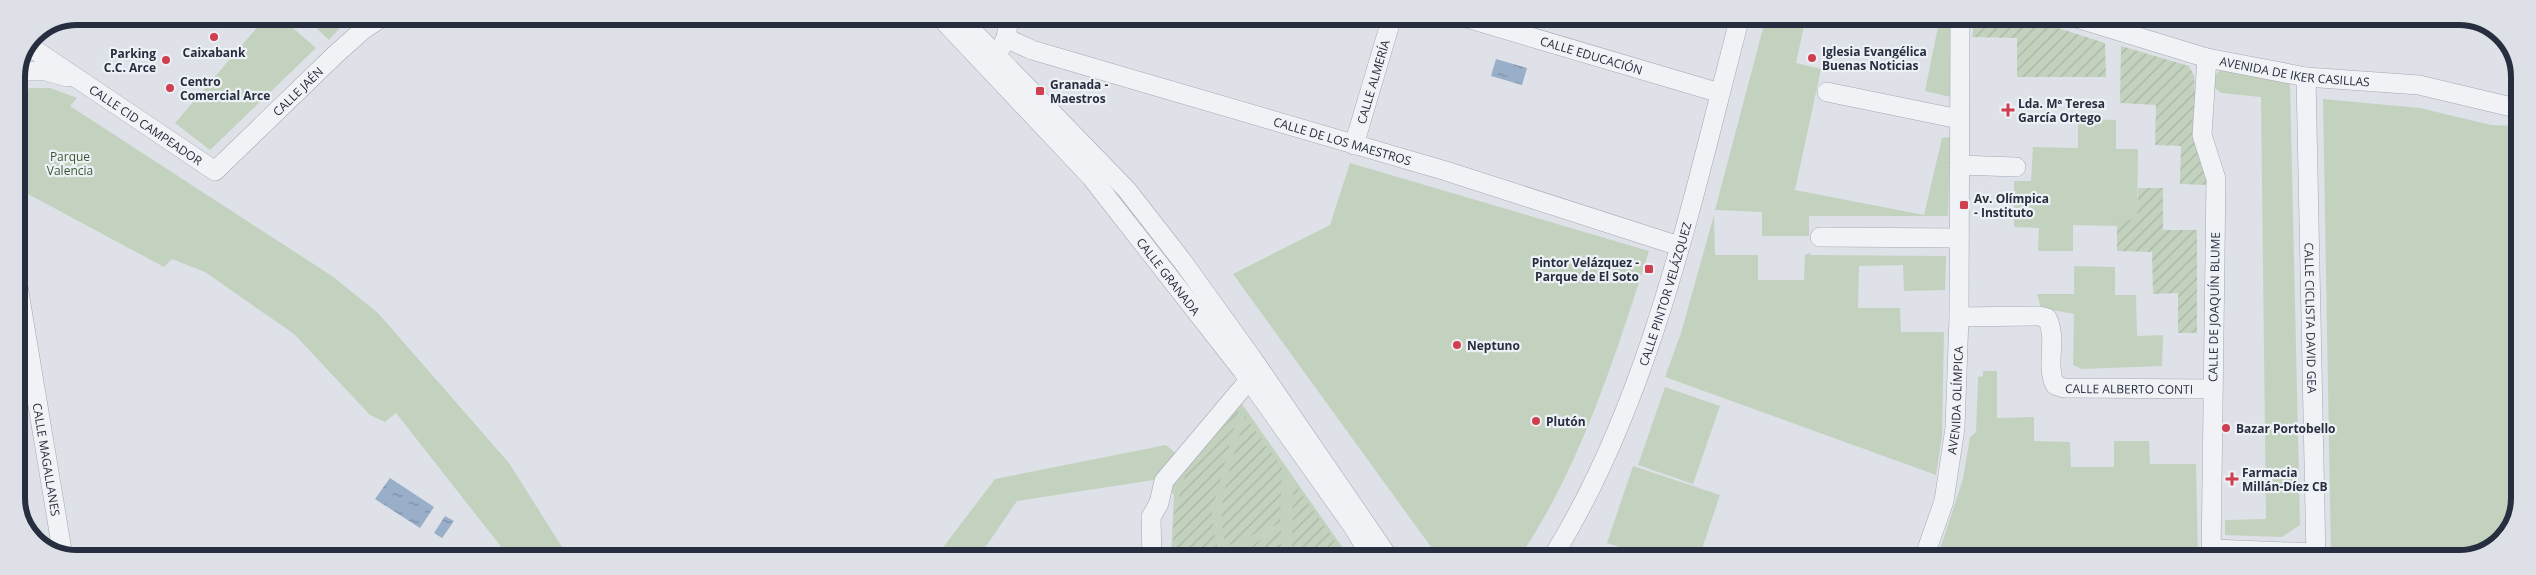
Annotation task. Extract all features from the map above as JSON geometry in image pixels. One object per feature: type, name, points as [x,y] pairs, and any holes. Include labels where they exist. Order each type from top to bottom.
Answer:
[{"type":"street","name":"CALLE JAÉN","points":[[215,171],[336,54],[370,25]]},
{"type":"street","name":"CALLE GRANADA","points":[[948,25],[1092,177],[1249,380],[1354,528],[1367,550]]},
{"type":"street","name":"CALLE GRANADA","points":[[968,25],[1127,190],[1182,262],[1384,550]]},
{"type":"street","points":[[998,56],[1006,38],[1008,25]]},
{"type":"street","name":"CALLE ALMERÍA","points":[[1354,145],[1390,25]]},
{"type":"street","name":"CALLE EDUCACIÓN","points":[[1490,25],[1720,93]]},
{"type":"street","name":"CALLE PINTOR VELÁZQUEZ","points":[[1557,550],[1577,518],[1612,439],[1644,358],[1679,246],[1738,25]]},
{"type":"street","name":"AVENIDA OLÍMPICA","points":[[1927,550],[1944,501],[1955,428],[1959,317],[1960,25]]},
{"type":"street","name":"AVENIDA DE IKER CASILLAS","points":[[2099,25],[2207,58],[2306,76],[2419,86],[2511,108]]},
{"type":"street","name":"CALLE DE LOS MAESTROS","points":[[1006,38],[1032,50],[1446,171],[1679,246]]},
{"type":"street","name":"CALLE CID CAMPEADOR","points":[[33,49],[215,171]]},
{"type":"street","name":"CALLE DE JOAQUÍN BLUME","points":[[2207,58],[2202,135],[2216,178],[2211,550]]},
{"type":"street","points":[[26,72],[46,71],[78,79]]},
{"type":"street","name":"CALLE CICLISTA DAVID GEA","points":[[2306,76],[2315,550]]},
{"type":"street","points":[[1827,92],[1959,119]]},
{"type":"street","points":[[1959,165],[2016,166]]},
{"type":"street","points":[[1820,237],[1959,238]]},
{"type":"street","name":"CALLE ALBERTO CONTI","points":[[1959,317],[2039,316],[2047,318],[2051,326],[2050,375],[2055,385],[2064,388],[2212,389]]},
{"type":"street","name":"CALLE MAGALLANES","points":[[25,328],[62,547]]},
{"type":"street","points":[[1152,550],[1151,517],[1159,503],[1164,481],[1249,380]]},
{"type":"green space","points":[[259,25],[289,25],[316,48],[210,150],[175,123]]},
{"type":"green space","points":[[315,25],[343,25],[329,40]]},
{"type":"green space","points":[[1764,25],[1804,25],[1796,63],[1821,69],[1795,190],[1924,215],[1942,138],[1950,137],[1948,216],[1809,216],[1809,236],[1762,236],[1762,212],[1715,210]]},
{"type":"green space","points":[[1938,25],[1952,25],[1951,97],[1925,91]]},
{"type":"green space","points":[[1974,25],[2048,25],[2105,43],[2106,77],[2017,77],[2017,38],[1972,37]]},
{"type":"green space","points":[[2121,46],[2189,66],[2194,76],[2197,137],[2208,185],[2180,184],[2181,146],[2155,145],[2156,105],[2120,103]]},
{"type":"green space","points":[[2222,68],[2290,82],[2300,525],[2282,537],[2225,535],[2225,520],[2266,519],[2261,97],[2221,93],[2208,83]]},
{"type":"green space","name":"Parque Valencia","points":[[30,88],[50,88],[77,98],[70,106],[332,276],[378,313],[509,463],[564,550],[504,550],[396,413],[385,422],[370,415],[294,334],[205,272],[172,259],[164,267],[28,194],[25,180],[25,91]]},
{"type":"green space","points":[[2323,99],[2420,108],[2491,125],[2511,126],[2511,498],[2507,518],[2498,532],[2485,543],[2465,550],[2331,550]]},
{"type":"green space","points":[[2078,119],[2116,120],[2116,149],[2138,149],[2137,220],[2118,220],[2117,226],[2073,225],[2073,251],[2038,251],[2039,228],[2014,227],[2014,181],[2031,181],[2033,147],[2078,148]]},
{"type":"green space","points":[[1350,163],[1649,251],[1623,331],[1594,410],[1561,486],[1524,550],[1433,550],[1233,274],[1330,225]]},
{"type":"green space","points":[[2138,188],[2163,188],[2163,230],[2197,230],[2197,333],[2178,333],[2178,293],[2153,294],[2152,252],[2117,251],[2117,220],[2137,220]]},
{"type":"green space","points":[[1714,215],[1715,255],[1758,255],[1758,280],[1804,280],[1805,255],[1809,253],[1811,255],[1946,256],[1945,290],[1904,291],[1903,265],[1859,266],[1858,308],[1900,308],[1901,332],[1944,332],[1942,436],[1936,475],[1665,377],[1681,333]]},
{"type":"green space","points":[[2074,266],[2115,267],[2115,295],[2136,295],[2137,336],[2163,335],[2162,366],[2082,369],[2073,365],[2074,314],[2041,308],[2037,294],[2074,294]]},
{"type":"green space","points":[[1983,371],[1997,371],[1997,418],[2034,417],[2034,441],[2070,442],[2071,467],[2114,467],[2114,441],[2149,441],[2150,464],[2196,464],[2198,550],[1940,550],[1963,479],[1970,437],[1976,432],[1978,377],[1983,376]]},
{"type":"green space","points":[[1665,387],[1720,406],[1693,484],[1638,465]]},
{"type":"green space","points":[[1242,404],[1344,550],[1171,550],[1174,495],[1160,479],[1017,501],[983,550],[941,550],[995,479],[1166,445],[1179,456]]},
{"type":"green space","points":[[1239,409],[1212,511],[1218,550],[1174,550],[1173,518],[1186,472]]},
{"type":"green space","points":[[1245,416],[1282,468],[1280,523],[1227,546],[1223,532],[1223,499]]},
{"type":"green space","points":[[1633,466],[1720,495],[1702,550],[1628,550],[1607,543]]},
{"type":"green space","points":[[1293,482],[1341,550],[1292,550]]},
{"type":"green space","points":[[1281,531],[1281,550],[1239,550]]},
{"type":"water","points":[[1496,59],[1527,68],[1522,85],[1491,76]]},
{"type":"water","points":[[390,478],[434,507],[420,528],[375,499]]},
{"type":"water","points":[[445,516],[454,521],[442,538],[434,533]]},
{"type":"place","name":"Caixabank","points":[[214,37]]},
{"type":"place","name":"Iglesia Evangélica Buenas Noticias","points":[[1812,58]]},
{"type":"place","name":"Parking C.C. Arce","points":[[166,60]]},
{"type":"place","name":"Centro Comercial Arce","points":[[170,88]]},
{"type":"place","name":"Granada - Maestros","points":[[1040,91]]},
{"type":"place","name":"Lda. Mª Teresa García Ortego","points":[[2008,110]]},
{"type":"place","name":"Av. Olímpica - Instituto","points":[[1964,205]]},
{"type":"place","name":"Pintor Velázquez - Parque de El Soto","points":[[1649,269]]},
{"type":"place","name":"Neptuno","points":[[1457,345]]},
{"type":"place","name":"Plutón","points":[[1536,421]]},
{"type":"place","name":"Bazar Portobello","points":[[2226,428]]},
{"type":"place","name":"Farmacia Millán-Díez CB","points":[[2232,479]]}]
